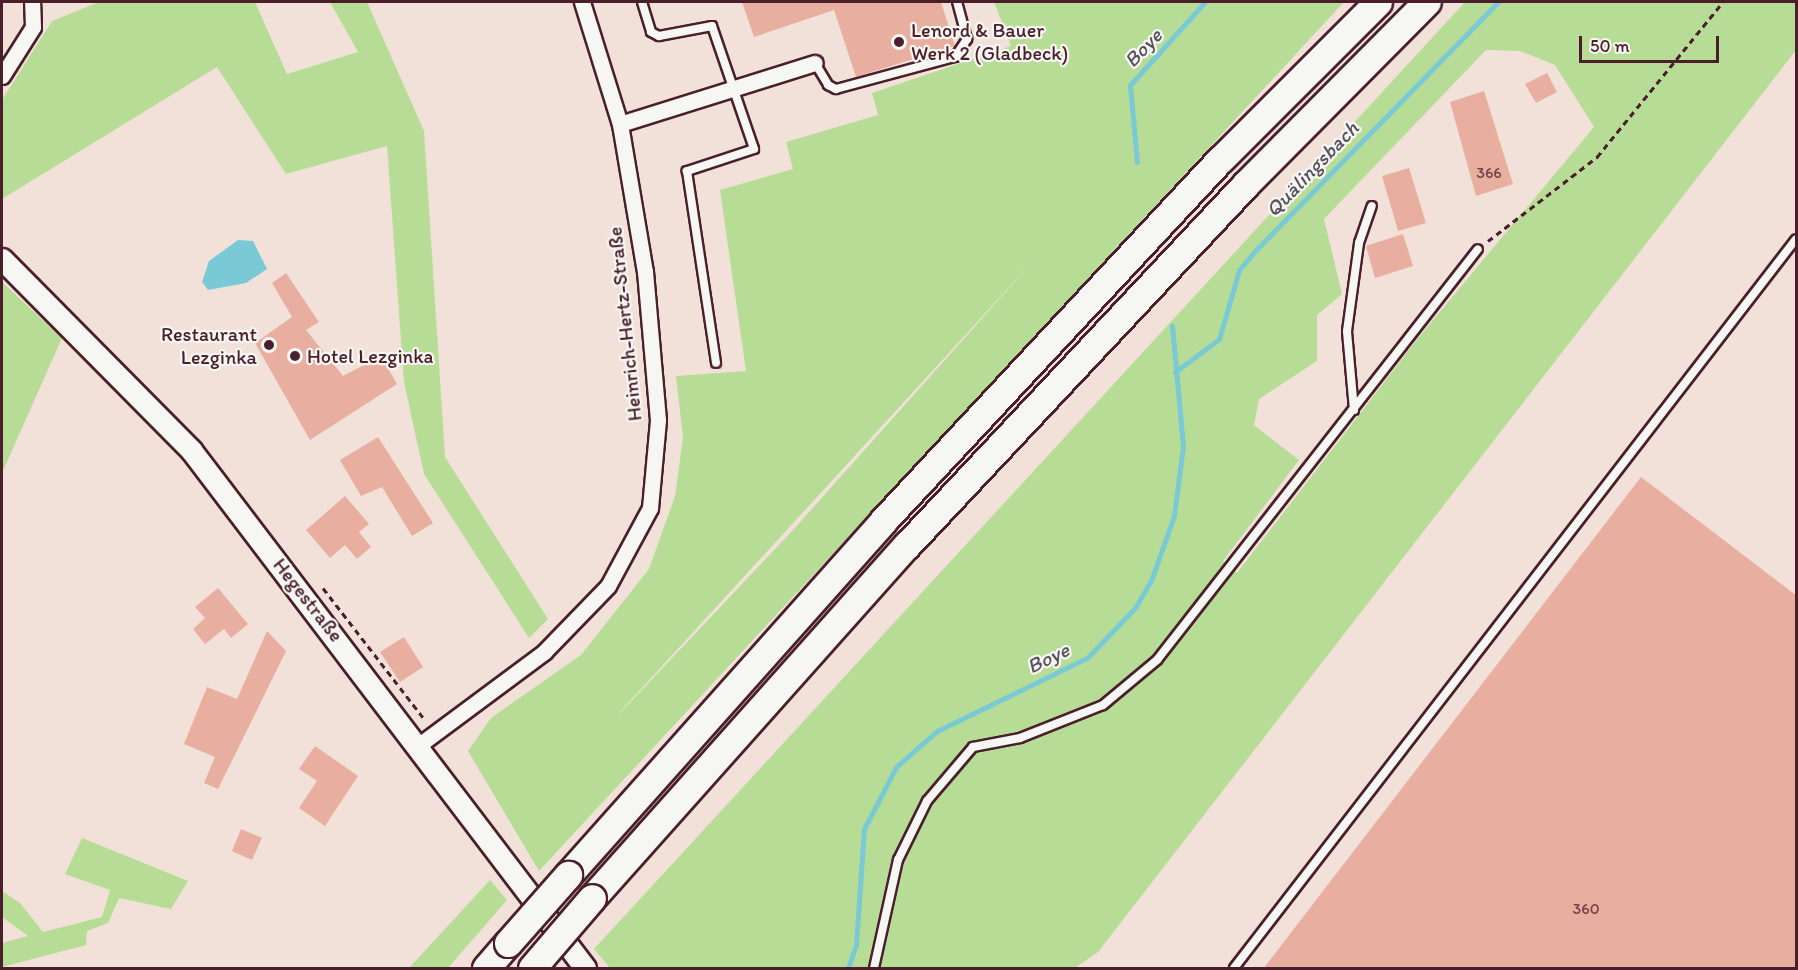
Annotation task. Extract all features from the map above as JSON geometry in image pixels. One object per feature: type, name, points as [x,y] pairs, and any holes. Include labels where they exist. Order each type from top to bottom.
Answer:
[{"type":"highway","points":[[486,969],[891,513],[1221,159],[1378,2]]},
{"type":"highway","points":[[532,969],[592,898],[915,536],[1245,185],[1427,2]]},
{"type":"street","points":[[2,76],[33,27],[32,2]]},
{"type":"street","name":"Heinrich-Hertz-Straße","points":[[419,744],[544,652],[608,586],[650,508],[658,420],[645,272],[620,124],[582,2]]},
{"type":"street","points":[[620,124],[816,63]]},
{"type":"street","name":"Hegestraße","points":[[2,259],[191,450],[419,744],[585,969]]},
{"type":"lane","points":[[642,2],[651,32],[659,36],[712,26],[736,88],[754,148],[687,171],[716,363]]},
{"type":"lane","points":[[816,63],[836,88],[955,57],[967,39],[957,2]]},
{"type":"lane","points":[[1354,410],[1347,331],[1359,243],[1372,206]]},
{"type":"lane","points":[[1234,969],[1797,238]]},
{"type":"lane","points":[[874,969],[898,860],[927,801],[973,747],[1020,738],[1103,705],[1157,660],[1478,249]]},
{"type":"path","points":[[1478,249],[1597,157],[1723,2]]},
{"type":"green space","points":[[99,2],[255,2],[287,74],[358,52],[330,2],[367,2],[424,131],[445,457],[548,619],[529,638],[424,474],[404,382],[387,146],[286,174],[217,67],[2,199],[2,100],[52,21]]},
{"type":"green space","points":[[994,2],[1344,2],[539,871],[468,751],[491,718],[581,655],[649,569],[675,496],[683,438],[676,376],[746,371],[720,190],[793,169],[786,142],[878,115],[872,93],[1011,46]],"holes":[[[1035,259],[794,529],[620,713]]]},
{"type":"green space","points":[[1465,2],[1796,2],[1796,50],[1098,952],[1075,968],[610,968],[594,949]],"holes":[[[1486,50],[1520,51],[1555,65],[1594,127],[1419,337],[1237,573],[1223,561],[1299,460],[1254,425],[1259,399],[1317,361],[1317,315],[1342,294],[1324,219]]]},
{"type":"green space","points":[[2,282],[62,338],[2,473]]},
{"type":"green space","points":[[82,838],[188,881],[171,909],[119,898],[108,923],[87,931],[86,945],[2,967],[2,943],[28,936],[2,917],[2,891],[20,903],[43,932],[102,917],[110,890],[65,874]]},
{"type":"green space","points":[[490,880],[507,900],[448,968],[409,968]]},
{"type":"water","points":[[238,240],[253,241],[267,269],[246,283],[208,290],[202,282],[209,261]]},
{"type":"building","name":"Lenord & Bauer Werk 2 (Gladbeck)","points":[[742,2],[941,2],[955,46],[856,77],[834,10],[754,37]]},
{"type":"building","points":[[1547,73],[1557,92],[1536,103],[1525,84]]},
{"type":"building","points":[[1484,91],[1513,184],[1476,196],[1450,102]]},
{"type":"building","points":[[1409,168],[1426,223],[1398,231],[1382,176]]},
{"type":"building","points":[[1403,234],[1413,266],[1375,278],[1366,246]]},
{"type":"building","name":"Hotel Lezginka","points":[[286,273],[319,322],[306,330],[343,376],[381,356],[397,384],[310,440],[255,343],[292,317],[272,283]]},
{"type":"building","points":[[378,437],[433,523],[412,536],[382,487],[361,496],[340,460]]},
{"type":"building","points":[[1641,477],[1797,596],[1797,969],[1263,969]]},
{"type":"building","points":[[345,496],[369,524],[359,532],[371,547],[357,559],[345,545],[330,558],[306,530]]},
{"type":"building","points":[[218,588],[248,624],[231,638],[224,629],[205,644],[193,629],[205,618],[195,607]]},
{"type":"building","points":[[267,631],[286,651],[218,789],[204,783],[215,757],[184,744],[207,687],[237,699]]},
{"type":"building","points":[[404,637],[423,667],[400,682],[380,652]]},
{"type":"building","points":[[315,746],[358,776],[325,826],[299,808],[317,781],[299,769]]},
{"type":"building","points":[[241,829],[262,838],[252,860],[232,851]]},
{"type":"waterway","name":"Boye","points":[[1137,162],[1130,85],[1205,2]]},
{"type":"waterway","name":"Quälingsbach","points":[[1175,372],[1219,339],[1239,270],[1254,252],[1498,2]]},
{"type":"waterway","name":"Boye","points":[[848,968],[856,945],[864,829],[896,767],[937,731],[1087,658],[1135,608],[1152,578],[1174,516],[1183,446],[1172,326]]},
{"type":"place","name":"Lenord & Bauer Werk 2 (Gladbeck)","points":[[899,42]]},
{"type":"place","name":"Restaurant Lezginka","points":[[269,345]]},
{"type":"place","name":"Hotel Lezginka","points":[[295,356]]}]
